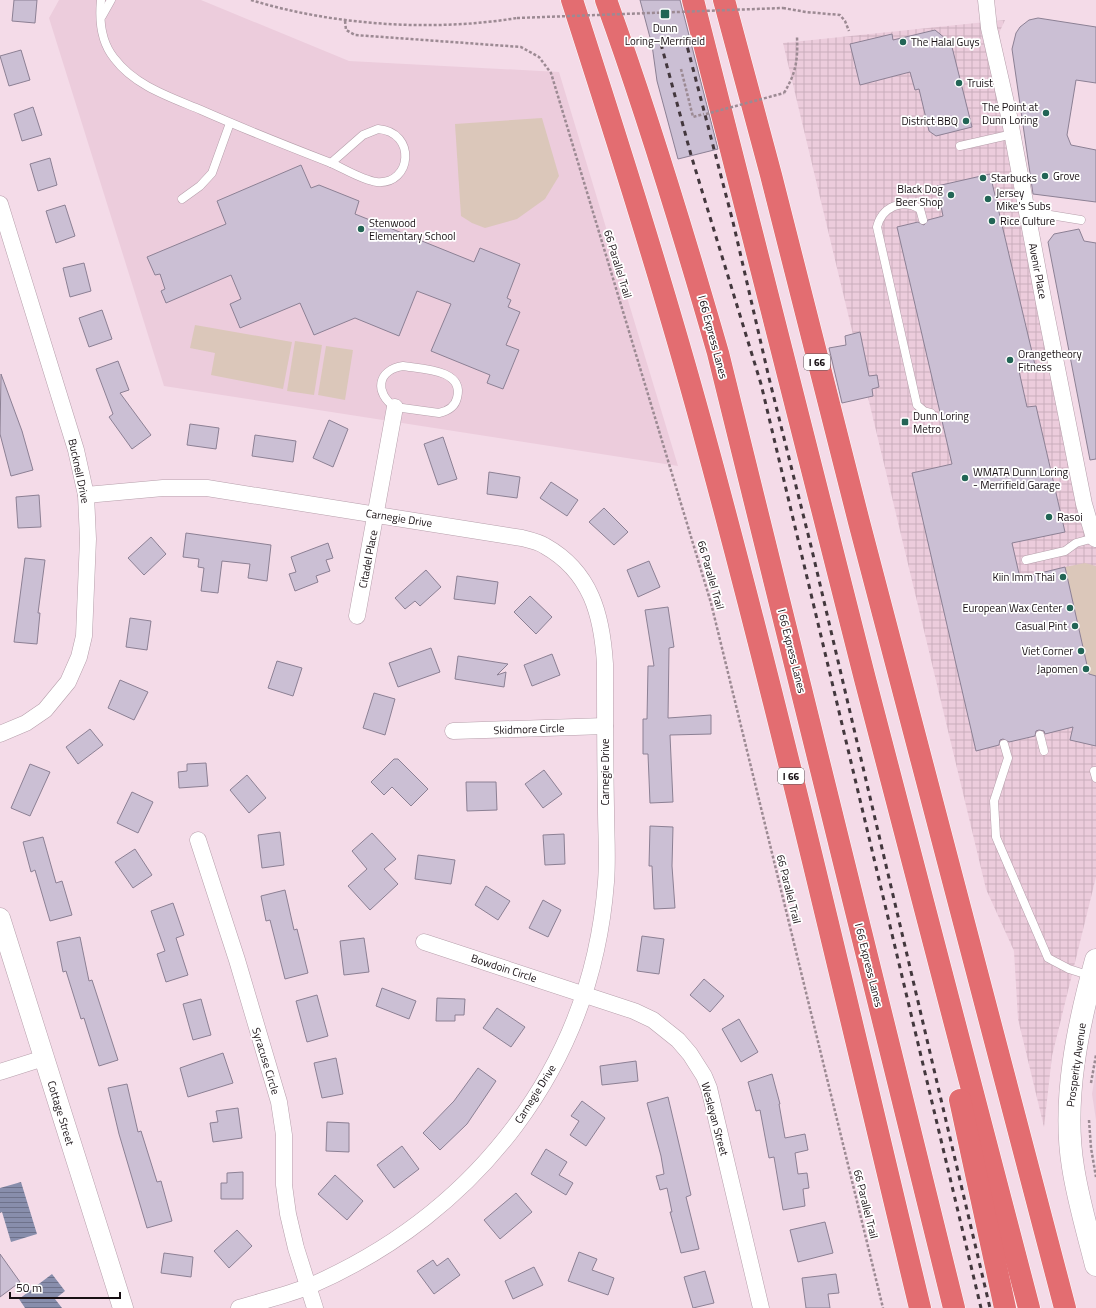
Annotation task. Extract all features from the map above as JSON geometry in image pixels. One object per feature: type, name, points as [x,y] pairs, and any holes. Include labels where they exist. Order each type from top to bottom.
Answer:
[{"type":"highway","name":"I 66","points":[[572,0],[651,246],[701,423],[774,705],[920,1308]]},
{"type":"highway","name":"I 66 Express Lanes","points":[[606,0],[628,60],[686,240],[718,353],[954,1308]]},
{"type":"highway","points":[[614,0],[628,60]]},
{"type":"highway","points":[[693,0],[894,792],[1029,1308]]},
{"type":"highway","name":"I 66","points":[[724,0],[771,174],[857,515],[1065,1308]]},
{"type":"highway","points":[[894,792],[1005,1308]]},
{"type":"main road","name":"Prosperity Avenue","points":[[1094,968],[1074,1068],[1069,1124],[1073,1168],[1092,1233],[1096,1265]]},
{"type":"street","name":"Avenir Place","points":[[986,0],[989,28],[1013,134],[1026,211],[1084,504],[1095,538]]},
{"type":"street","name":"Bucknell Drive","points":[[0,204],[76,450],[86,495],[88,547],[84,636],[79,657],[68,682],[45,710],[26,723],[0,734]]},
{"type":"street","name":"Citadel Place","points":[[357,616],[395,407]]},
{"type":"street","name":"Carnegie Drive","points":[[86,495],[163,488],[202,487],[522,538],[545,546],[569,564],[584,582],[595,602],[599,617],[605,664],[606,882],[598,941],[584,995],[570,1032],[546,1080],[504,1140],[471,1179],[444,1203],[406,1233],[362,1260],[308,1286],[239,1308]]},
{"type":"street","name":"Skidmore Circle","points":[[453,731],[605,726]]},
{"type":"street","name":"Syracuse Circle","points":[[198,840],[237,960],[279,1102],[284,1135],[284,1185],[288,1214],[315,1308]]},
{"type":"street","name":"Cottage Street","points":[[0,918],[123,1308]]},
{"type":"street","name":"Bowdoin Circle","points":[[424,942],[584,995]]},
{"type":"street","name":"Wesleyan Street","points":[[584,995],[634,1010],[653,1020],[678,1040],[690,1054],[704,1076],[709,1088],[761,1308]]},
{"type":"street","points":[[0,1072],[44,1058]]},
{"type":"lane","points":[[101,0],[102,31],[108,50],[126,72],[149,87],[230,123],[331,162],[376,182],[394,178],[401,172],[405,164],[406,154],[400,138],[386,129],[378,129],[363,135],[331,162]]},
{"type":"lane","points":[[101,19],[111,0]]},
{"type":"lane","points":[[182,199],[200,186],[212,173],[230,123]]},
{"type":"lane","points":[[960,146],[1013,134]]},
{"type":"lane","points":[[923,220],[920,209],[913,204],[903,204],[885,210],[879,217],[877,226],[917,405],[924,411],[931,413]]},
{"type":"lane","points":[[1026,211],[1081,220]]},
{"type":"lane","points":[[403,366],[445,373],[451,377],[458,389],[456,402],[446,411],[431,412],[395,407],[385,399],[381,386],[385,374],[396,367],[403,366]]},
{"type":"lane","points":[[1026,560],[1064,551],[1076,543],[1095,538]]},
{"type":"lane","points":[[1040,735],[1044,751]]},
{"type":"lane","points":[[1004,744],[1008,758],[994,801],[996,837],[1048,958],[1057,964],[1094,968]]},
{"type":"lane","points":[[1096,771],[1094,771],[1096,778]]},
{"type":"path","points":[[251,0],[287,10],[346,21],[380,24],[437,24],[496,21],[517,18],[783,8],[840,15],[845,21],[849,31]]},
{"type":"path","name":"66 Parallel Trail","points":[[346,21],[346,30],[356,35],[521,47],[539,57],[551,73],[711,603],[883,1308]]},
{"type":"path","points":[[681,69],[693,117],[784,93],[794,77],[798,56],[797,37]]},
{"type":"path","points":[[1091,1086],[1096,1056]]},
{"type":"path","points":[[1089,1118],[1091,1148],[1096,1176]]},
{"type":"shaded area","name":"Stenwood Elementary School","points":[[59,0],[201,0],[349,61],[559,72],[678,466],[164,386],[49,18]]},
{"type":"shaded area","points":[[1005,20],[1000,31],[999,45],[1026,158],[1024,193],[1096,522],[1096,877],[1052,1056],[1044,1127],[1018,1019],[1014,951],[986,889],[783,43]]},
{"type":"shaded area","points":[[542,118],[559,176],[545,199],[517,219],[485,228],[472,223],[461,216],[455,124]]},
{"type":"shaded area","points":[[195,325],[292,342],[283,389],[211,375],[215,353],[190,348]]},
{"type":"shaded area","points":[[295,341],[322,345],[314,395],[287,391]]},
{"type":"shaded area","points":[[326,346],[353,350],[345,400],[318,395]]},
{"type":"shaded area","points":[[1085,563],[1096,566],[1096,676],[1089,674],[1065,567]]},
{"type":"shaded area","points":[[1096,1069],[1096,1120],[1092,1094]]},
{"type":"water","points":[[21,1182],[37,1234],[11,1242],[2,1212],[0,1213],[0,1188]]},
{"type":"water","points":[[52,1274],[65,1291],[55,1299],[62,1308],[25,1308],[19,1299]]},
{"type":"building","points":[[14,0],[37,0],[35,23],[12,21]]},
{"type":"building","name":"Dunn Loring–Merrifield","points":[[640,0],[680,0],[718,149],[678,159],[657,81],[652,45]]},
{"type":"building","name":"The Point at Dunn Loring","points":[[1038,18],[1096,27],[1096,83],[1076,80],[1067,135],[1071,145],[1096,150],[1096,202],[1033,194],[1012,49],[1016,33],[1020,27],[1029,20]]},
{"type":"building","points":[[935,30],[951,43],[972,127],[936,136],[929,131],[919,89],[915,90],[910,72],[860,85],[850,44],[892,34],[893,40]]},
{"type":"building","points":[[21,50],[30,80],[9,86],[0,56]]},
{"type":"building","points":[[33,107],[42,135],[22,141],[14,114]]},
{"type":"building","points":[[50,158],[57,185],[38,191],[30,164]]},
{"type":"building","points":[[301,165],[311,188],[319,185],[359,201],[355,214],[474,262],[480,248],[520,264],[507,298],[511,300],[508,307],[520,312],[506,345],[519,350],[503,389],[487,383],[490,375],[431,351],[451,304],[417,291],[399,336],[355,318],[314,335],[300,303],[240,328],[230,304],[241,299],[231,275],[166,303],[161,291],[165,289],[160,274],[155,275],[147,257],[226,224],[217,201]]},
{"type":"building","name":"WMATA Dunn Loring - Merrifield Garage","points":[[990,174],[1036,369],[1019,371],[1027,407],[1036,406],[1065,532],[1012,543],[1020,578],[1065,567],[1089,674],[1096,676],[1096,746],[1070,740],[1073,727],[1045,734],[1044,731],[1039,730],[1036,731],[1035,736],[1009,742],[1003,739],[1000,740],[999,745],[976,751],[912,473],[952,464],[897,227],[918,222],[924,225],[928,220],[943,216],[937,186]]},
{"type":"building","points":[[65,205],[75,236],[56,243],[46,211]]},
{"type":"building","points":[[1079,229],[1084,241],[1096,243],[1096,459],[1090,460],[1048,242],[1054,234]]},
{"type":"building","points":[[84,263],[91,291],[70,297],[63,268]]},
{"type":"building","points":[[102,310],[112,339],[89,347],[79,318]]},
{"type":"building","points":[[860,332],[869,376],[877,375],[879,387],[872,389],[873,396],[842,403],[829,348],[846,345],[845,336]]},
{"type":"building","points":[[118,361],[129,390],[120,393],[151,435],[132,449],[109,417],[113,414],[96,369]]},
{"type":"building","points":[[1,374],[22,431],[33,470],[11,476],[0,434]]},
{"type":"building","points":[[329,420],[348,429],[333,467],[313,458]]},
{"type":"building","points":[[190,424],[219,428],[216,449],[187,445]]},
{"type":"building","points":[[255,435],[296,441],[293,462],[252,456]]},
{"type":"building","points":[[443,437],[457,479],[438,485],[424,444]]},
{"type":"building","points":[[489,472],[520,477],[517,498],[487,494]]},
{"type":"building","points":[[551,482],[578,500],[567,516],[540,498]]},
{"type":"building","points":[[39,495],[41,527],[18,528],[16,497]]},
{"type":"building","points":[[604,508],[628,532],[614,545],[589,522]]},
{"type":"building","points":[[186,533],[271,545],[267,581],[248,578],[250,564],[222,561],[218,593],[201,591],[204,568],[198,567],[199,559],[183,557]]},
{"type":"building","points":[[151,537],[166,554],[144,575],[128,558]]},
{"type":"building","points":[[328,543],[333,558],[326,560],[330,571],[316,576],[318,582],[295,591],[289,574],[296,572],[291,557]]},
{"type":"building","points":[[25,558],[45,560],[38,613],[40,613],[37,644],[14,642]]},
{"type":"building","points":[[649,561],[660,587],[638,597],[627,570]]},
{"type":"building","points":[[426,570],[441,587],[420,606],[415,601],[405,609],[395,598]]},
{"type":"building","points":[[457,576],[498,582],[495,604],[454,599]]},
{"type":"building","points":[[530,596],[552,617],[536,634],[514,612]]},
{"type":"building","points":[[668,607],[674,647],[669,648],[668,718],[711,715],[711,734],[670,735],[673,802],[650,803],[648,754],[643,754],[643,719],[647,719],[648,666],[654,666],[645,610]]},
{"type":"building","points":[[130,618],[151,621],[147,650],[126,647]]},
{"type":"building","points":[[431,648],[440,672],[398,687],[389,663]]},
{"type":"building","points":[[552,654],[560,675],[532,686],[524,665]]},
{"type":"building","points":[[458,656],[508,664],[497,675],[506,672],[504,687],[455,679]]},
{"type":"building","points":[[277,661],[302,668],[293,696],[268,688]]},
{"type":"building","points":[[120,680],[148,692],[134,720],[108,708]]},
{"type":"building","points":[[374,693],[395,699],[385,735],[363,728]]},
{"type":"building","points":[[90,729],[103,745],[78,764],[66,747]]},
{"type":"building","points":[[394,759],[398,759],[428,789],[411,806],[392,787],[384,795],[371,782]]},
{"type":"building","points":[[206,763],[208,786],[179,788],[178,772],[187,771],[187,764]]},
{"type":"building","points":[[30,764],[50,772],[30,816],[11,808]]},
{"type":"building","points":[[544,770],[562,794],[543,808],[525,784]]},
{"type":"building","points":[[247,775],[266,798],[249,813],[230,790]]},
{"type":"building","points":[[466,782],[496,782],[497,810],[467,811]]},
{"type":"building","points":[[132,792],[153,802],[138,833],[117,823]]},
{"type":"building","points":[[650,826],[673,827],[672,866],[675,908],[654,909],[652,866],[649,866]]},
{"type":"building","points":[[280,832],[284,865],[262,868],[258,835]]},
{"type":"building","points":[[372,833],[396,859],[384,869],[398,884],[370,910],[348,886],[367,869],[352,851]]},
{"type":"building","points":[[564,834],[565,864],[545,865],[543,835]]},
{"type":"building","points":[[43,837],[56,883],[62,881],[72,915],[50,921],[35,870],[31,872],[23,842]]},
{"type":"building","points":[[135,849],[152,875],[133,888],[115,862]]},
{"type":"building","points":[[418,855],[455,860],[451,884],[415,879]]},
{"type":"building","points":[[486,886],[510,901],[498,920],[475,905]]},
{"type":"building","points":[[285,890],[294,930],[297,929],[308,973],[285,979],[270,920],[266,921],[261,896]]},
{"type":"building","points":[[543,900],[561,910],[548,937],[529,928]]},
{"type":"building","points":[[173,903],[184,935],[176,938],[188,975],[166,982],[157,954],[165,951],[151,911]]},
{"type":"building","points":[[642,936],[664,939],[659,974],[637,971]]},
{"type":"building","points":[[80,937],[89,981],[92,980],[118,1060],[99,1066],[84,1018],[81,1019],[66,971],[63,972],[57,942]]},
{"type":"building","points":[[364,938],[369,972],[344,975],[340,941]]},
{"type":"building","points":[[704,979],[724,996],[710,1012],[690,995]]},
{"type":"building","points":[[382,988],[416,1001],[409,1019],[376,1006]]},
{"type":"building","points":[[317,995],[328,1036],[307,1042],[296,1001]]},
{"type":"building","points":[[437,998],[465,999],[464,1015],[455,1015],[455,1021],[436,1021]]},
{"type":"building","points":[[201,999],[211,1035],[193,1040],[183,1004]]},
{"type":"building","points":[[497,1008],[525,1027],[511,1047],[483,1028]]},
{"type":"building","points":[[739,1019],[758,1052],[741,1062],[722,1029]]},
{"type":"building","points":[[223,1053],[233,1083],[188,1097],[180,1068]]},
{"type":"building","points":[[336,1058],[343,1094],[322,1098],[314,1063]]},
{"type":"building","points":[[636,1061],[638,1081],[602,1085],[600,1066]]},
{"type":"building","points":[[478,1068],[496,1081],[467,1124],[440,1150],[423,1133],[454,1101]]},
{"type":"building","points":[[772,1074],[780,1104],[785,1138],[805,1134],[808,1150],[795,1153],[798,1174],[807,1173],[809,1188],[803,1189],[805,1206],[783,1210],[774,1157],[769,1158],[760,1110],[756,1111],[748,1082]]},
{"type":"building","points":[[127,1084],[138,1132],[141,1131],[157,1182],[161,1181],[172,1221],[147,1228],[119,1134],[108,1088]]},
{"type":"building","points":[[668,1097],[691,1195],[686,1197],[699,1249],[681,1253],[670,1212],[672,1212],[667,1188],[660,1190],[656,1176],[664,1174],[661,1156],[647,1103]]},
{"type":"building","points":[[582,1101],[605,1118],[586,1146],[570,1135],[579,1121],[571,1116]]},
{"type":"building","points":[[238,1108],[242,1138],[213,1142],[210,1123],[218,1122],[216,1111]]},
{"type":"building","points":[[327,1122],[349,1123],[349,1152],[326,1151]]},
{"type":"building","points":[[402,1146],[419,1169],[394,1188],[377,1165]]},
{"type":"building","points":[[546,1149],[567,1162],[559,1175],[573,1183],[566,1195],[531,1174]]},
{"type":"building","points":[[243,1172],[243,1199],[221,1199],[221,1183],[227,1183],[227,1173]]},
{"type":"building","points":[[335,1175],[363,1201],[347,1220],[318,1194]]},
{"type":"building","points":[[516,1193],[532,1212],[500,1239],[484,1220]]},
{"type":"building","points":[[825,1222],[833,1253],[798,1262],[790,1230]]},
{"type":"building","points":[[237,1230],[252,1246],[229,1268],[214,1251]]},
{"type":"building","points":[[579,1252],[597,1259],[592,1270],[614,1278],[608,1295],[568,1281]]},
{"type":"building","points":[[164,1253],[193,1257],[191,1277],[161,1273]]},
{"type":"building","points":[[0,1254],[20,1282],[0,1297]]},
{"type":"building","points":[[448,1258],[460,1275],[434,1294],[417,1271],[433,1260],[437,1266]]},
{"type":"building","points":[[534,1267],[543,1285],[513,1299],[505,1281]]},
{"type":"building","points":[[705,1271],[714,1303],[693,1308],[684,1277]]},
{"type":"building","points":[[836,1274],[839,1293],[828,1294],[830,1308],[806,1308],[802,1278]]},
{"type":"railway","points":[[685,38],[733,222],[769,378],[811,546],[990,1308]]},
{"type":"railway","points":[[661,44],[691,155],[761,384],[981,1308]]},
{"type":"place","name":"Dunn Loring–Merrifield","points":[[665,14]]},
{"type":"place","name":"The Halal Guys","points":[[903,42]]},
{"type":"place","name":"Truist","points":[[959,83]]},
{"type":"place","name":"The Point at Dunn Loring","points":[[1046,113]]},
{"type":"place","name":"District BBQ","points":[[966,121]]},
{"type":"place","name":"Grove","points":[[1045,176]]},
{"type":"place","name":"Starbucks","points":[[983,178]]},
{"type":"place","name":"Black Dog Beer Shop","points":[[951,195]]},
{"type":"place","name":"Jersey Mike's Subs","points":[[988,199]]},
{"type":"place","name":"Rice Culture","points":[[992,221]]},
{"type":"place","name":"Stenwood Elementary School","points":[[361,229]]},
{"type":"place","name":"Orangetheory Fitness","points":[[1010,360]]},
{"type":"place","name":"Dunn Loring Metro","points":[[905,422]]},
{"type":"place","name":"WMATA Dunn Loring - Merrifield Garage","points":[[965,478]]},
{"type":"place","name":"Rasoi","points":[[1049,517]]},
{"type":"place","name":"Kiin Imm Thai","points":[[1063,577]]},
{"type":"place","name":"European Wax Center","points":[[1070,608]]},
{"type":"place","name":"Casual Pint","points":[[1075,626]]},
{"type":"place","name":"Viet Corner","points":[[1081,651]]},
{"type":"place","name":"Japomen","points":[[1086,669]]}]
